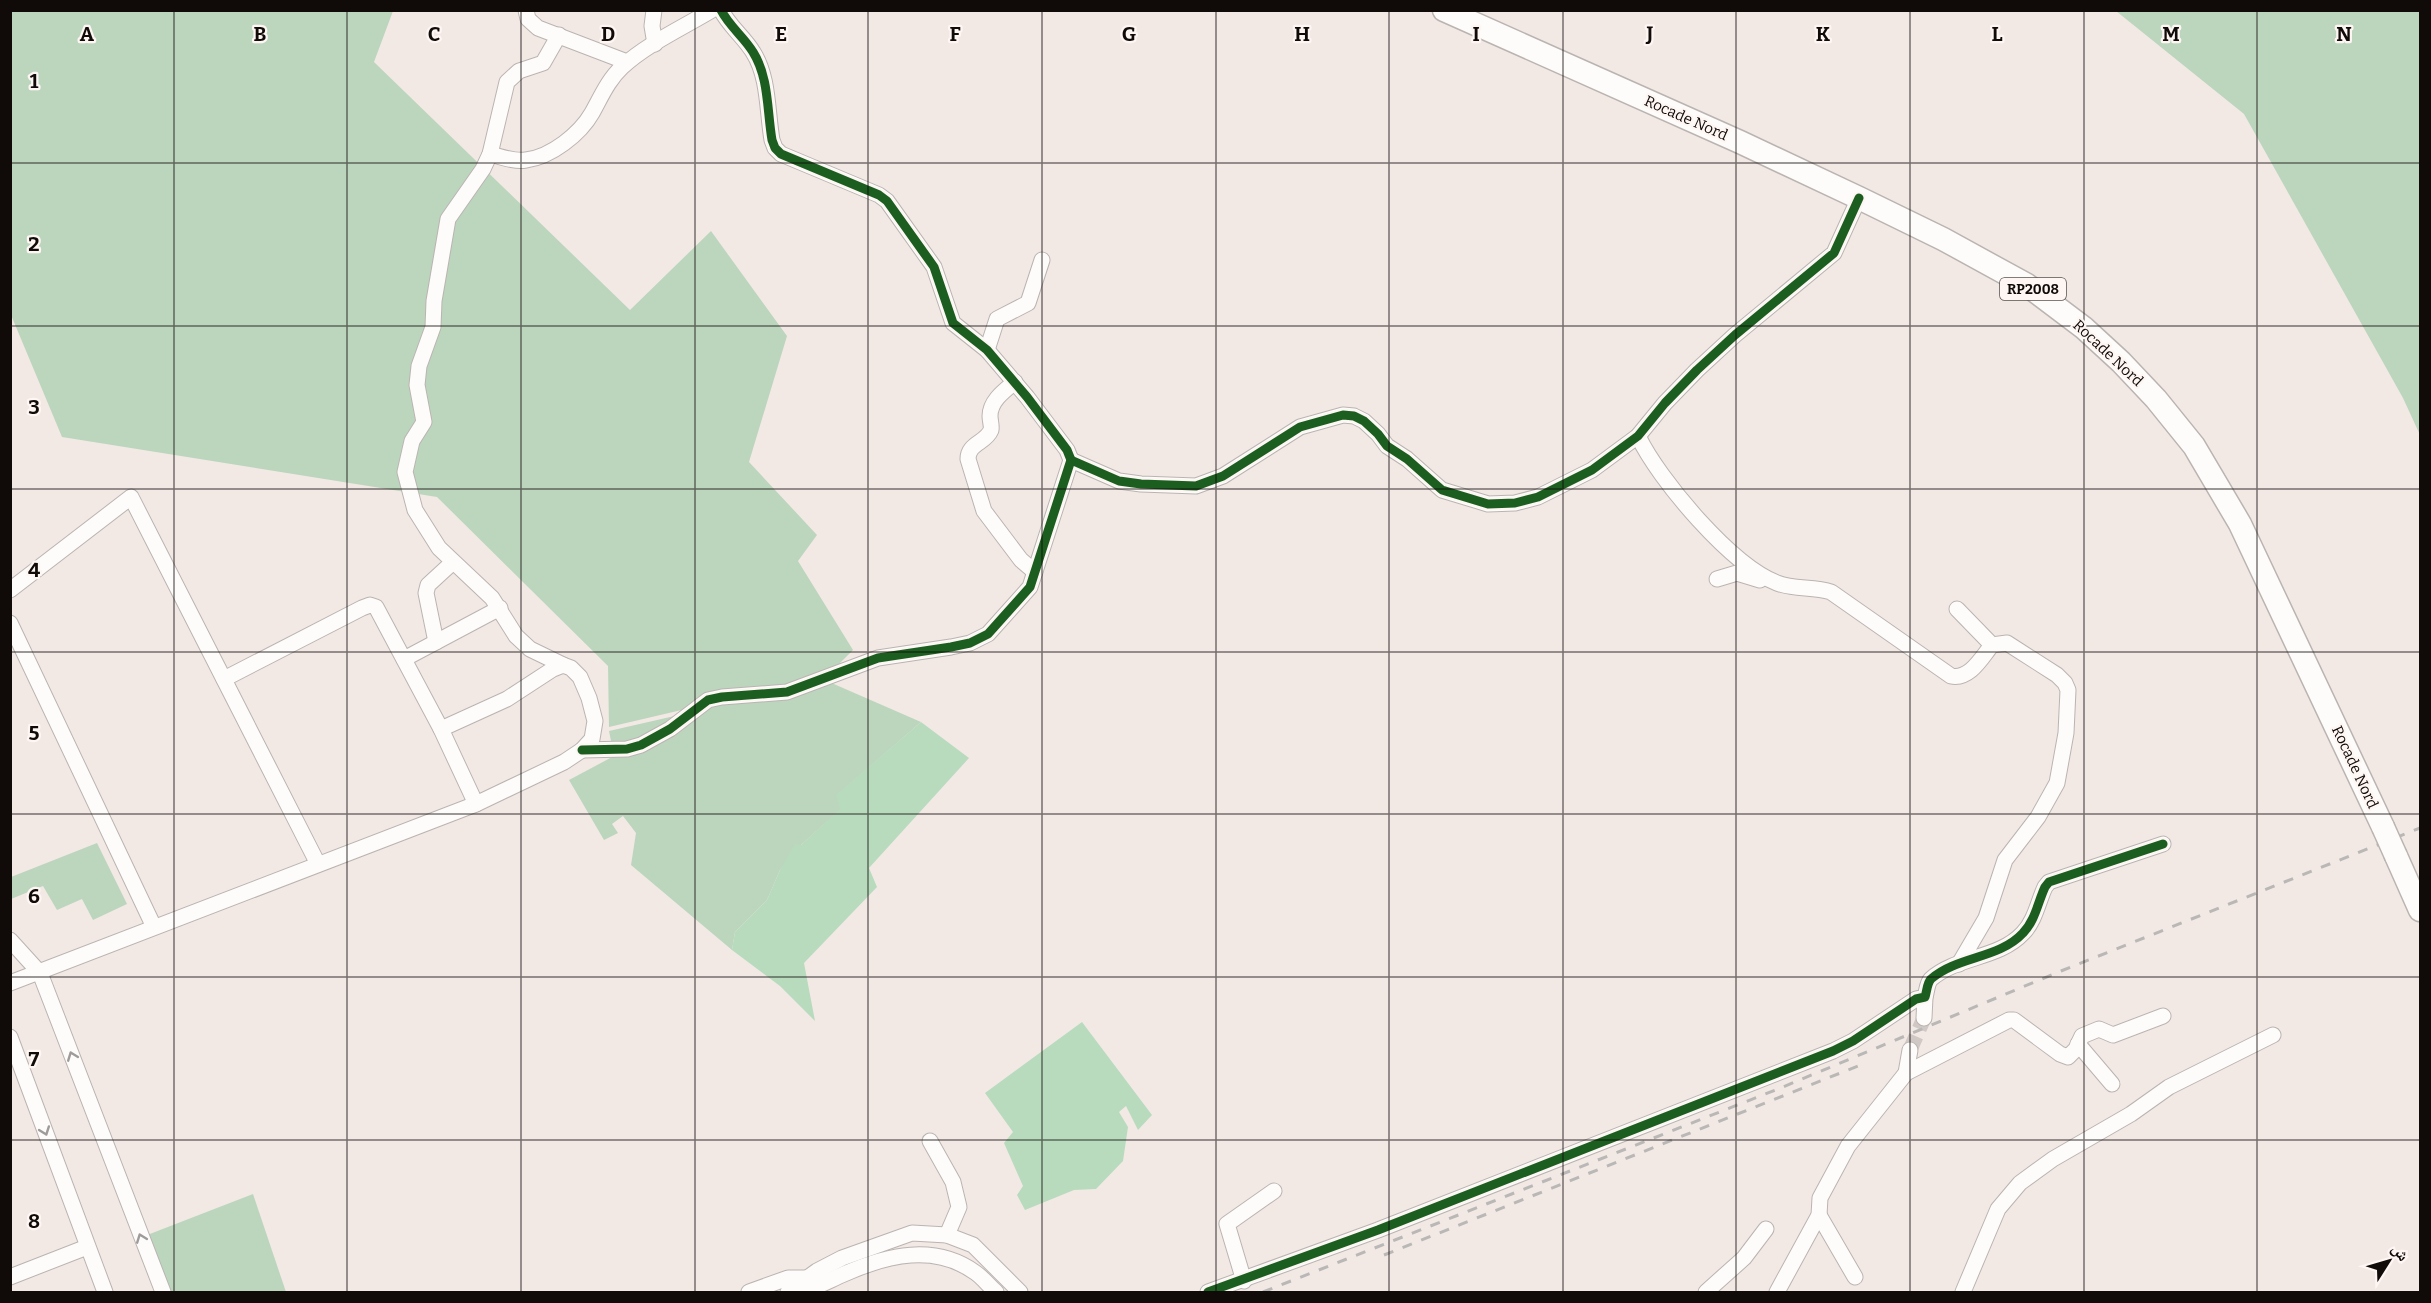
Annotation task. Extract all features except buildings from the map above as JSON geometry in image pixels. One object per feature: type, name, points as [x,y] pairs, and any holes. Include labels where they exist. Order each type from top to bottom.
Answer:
[{"type":"highway","name":"Rocade Nord","points":[[1444,10],[1740,142],[1953,245],[2027,285],[2050,301],[2121,362],[2175,422],[2207,466],[2240,524],[2421,910]]},
{"type":"street","points":[[526,10],[528,19],[534,26],[627,62]]},
{"type":"street","points":[[654,10],[652,26],[655,44]]},
{"type":"street","points":[[490,154],[510,160],[524,161],[543,155],[567,140],[591,116],[612,78],[627,62],[712,10]]},
{"type":"street","points":[[582,750],[627,749],[641,745],[670,729],[708,700],[787,692],[878,658],[951,647],[988,634],[1030,587],[1071,460],[1067,450],[1015,382],[987,350],[953,323],[934,267],[887,201],[870,191],[791,159],[775,148],[765,84],[758,61],[721,10]]},
{"type":"street","points":[[10,983],[476,804],[564,762],[582,750],[592,739],[595,721],[580,677],[571,668],[530,650],[509,629],[500,608],[440,548],[415,510],[405,472],[412,441],[424,422],[417,385],[419,366],[433,327],[434,301],[448,219],[483,169],[490,154],[507,82],[519,71],[543,63],[559,35]]},
{"type":"street","points":[[1071,460],[1119,481],[1196,486],[1223,476],[1300,427],[1343,415],[1354,416],[1364,422],[1378,434],[1387,446],[1407,459],[1442,490],[1488,504],[1506,504],[1538,496],[1570,482],[1638,436],[1665,403],[1697,370],[1833,253],[1859,198]]},
{"type":"street","points":[[987,350],[998,319],[1028,303],[1042,260]]},
{"type":"street","points":[[1015,382],[991,406],[990,432],[970,448],[968,459],[984,511],[1021,560],[1035,572]]},
{"type":"street","points":[[1638,436],[1647,454],[1672,490],[1723,544],[1756,573],[1779,584],[1810,589],[1821,588],[1831,592],[1951,676],[1965,674],[1974,668],[1992,645],[2007,643],[2057,675],[2065,683],[2068,690],[2066,734],[2057,783],[2038,817],[2005,860],[1986,918],[1959,964]]},
{"type":"street","points":[[10,590],[131,497],[318,864]]},
{"type":"street","points":[[436,642],[426,593],[428,585],[453,562]]},
{"type":"street","points":[[1717,579],[1737,573],[1768,582],[1771,580]]},
{"type":"street","points":[[224,679],[370,605],[376,607],[441,729],[476,804]]},
{"type":"street","points":[[404,659],[500,608]]},
{"type":"street","points":[[1957,609],[1992,645]]},
{"type":"street","points":[[10,623],[154,927]]},
{"type":"street","points":[[441,729],[507,699],[553,669],[563,666]]},
{"type":"street","points":[[1924,1018],[1925,997],[1928,984],[1932,979],[1959,964],[2013,942],[2024,933],[2049,882],[2116,862],[2163,844]]},
{"type":"street","points":[[10,940],[40,973],[163,1293]]},
{"type":"street","points":[[1208,1293],[1244,1281],[1833,1051],[1853,1041],[1916,999],[1925,997]]},
{"type":"street","points":[[1777,1293],[1819,1215],[1820,1198],[1848,1146],[1906,1073],[2009,1020],[2014,1020],[2060,1054],[2068,1057],[2082,1036],[2099,1029],[2113,1035],[2163,1016]]},
{"type":"street","points":[[1964,1293],[1998,1209],[2020,1183],[2053,1159],[2131,1114],[2169,1087],[2272,1035]]},
{"type":"street","points":[[10,1037],[105,1293]]},
{"type":"street","points":[[2078,1044],[2112,1084]]},
{"type":"street","points":[[1906,1073],[1910,1050]]},
{"type":"street","points":[[930,1141],[952,1182],[959,1207],[947,1235]]},
{"type":"street","points":[[1244,1281],[1227,1224],[1274,1191]]},
{"type":"street","points":[[1819,1215],[1856,1277]]},
{"type":"street","points":[[1706,1293],[1744,1258],[1766,1229]]},
{"type":"street","points":[[788,1293],[842,1258],[912,1233],[947,1235],[973,1245],[1020,1293]]},
{"type":"street","points":[[10,1277],[87,1247]]},
{"type":"street","points":[[801,1293],[883,1259],[907,1254],[927,1254],[951,1258],[977,1273],[996,1293]]},
{"type":"street","points":[[749,1293],[788,1278],[836,1277]]},
{"type":"green space","points":[[10,11],[393,11],[374,62],[630,310],[711,231],[787,336],[749,462],[817,535],[798,561],[853,650],[827,676],[609,727],[608,666],[437,497],[62,437],[11,315]]},
{"type":"green space","points":[[2116,11],[2420,11],[2420,435],[2403,398],[2244,114]]},
{"type":"green space","points":[[827,681],[921,722],[837,795],[841,809],[801,845],[780,870],[767,900],[735,932],[732,950],[631,865],[636,833],[623,816],[612,824],[618,833],[604,840],[569,780],[614,756],[609,731]]},
{"type":"green space","points":[[921,722],[969,758],[869,868],[877,887],[804,963],[815,1021],[780,986],[732,950],[735,932],[767,900],[795,844],[801,845],[840,809],[836,795]]},
{"type":"green space","points":[[97,843],[127,904],[93,920],[82,899],[57,910],[43,886],[11,899],[11,877]]},
{"type":"green space","points":[[1082,1022],[1152,1115],[1138,1130],[1126,1106],[1119,1112],[1128,1127],[1123,1161],[1096,1189],[1074,1190],[1025,1210],[1017,1195],[1023,1186],[1004,1143],[1013,1132],[985,1093]]},
{"type":"green space","points":[[253,1194],[286,1292],[168,1292],[142,1237]]},
{"type":"tunnel","points":[[1910,1050],[1924,1018]]},
{"type":"railway","points":[[1263,1292],[1778,1089],[2061,971],[2420,828]]},
{"type":"railway","points":[[1384,1255],[1863,1064]]},
{"type":"cycle path","points":[[582,750],[627,749],[641,745],[670,729],[708,700],[787,692],[878,658],[970,643],[988,634],[1030,587],[1071,460],[1067,450],[1027,397],[987,350],[953,323],[934,267],[887,201],[879,195],[781,154],[775,148],[762,72],[749,47],[721,10]]},
{"type":"cycle path","points":[[1071,460],[1119,481],[1196,486],[1223,476],[1300,427],[1343,415],[1354,416],[1364,421],[1387,446],[1407,459],[1442,490],[1488,504],[1515,503],[1538,497],[1592,470],[1638,436],[1665,403],[1697,370],[1735,335],[1834,253],[1859,198]]},
{"type":"cycle path","points":[[1208,1292],[1378,1230],[1833,1051],[1853,1041],[1916,999],[1925,997],[1931,979],[1941,971],[1990,953],[2013,941],[2031,923],[2049,882],[2163,844]]}]
